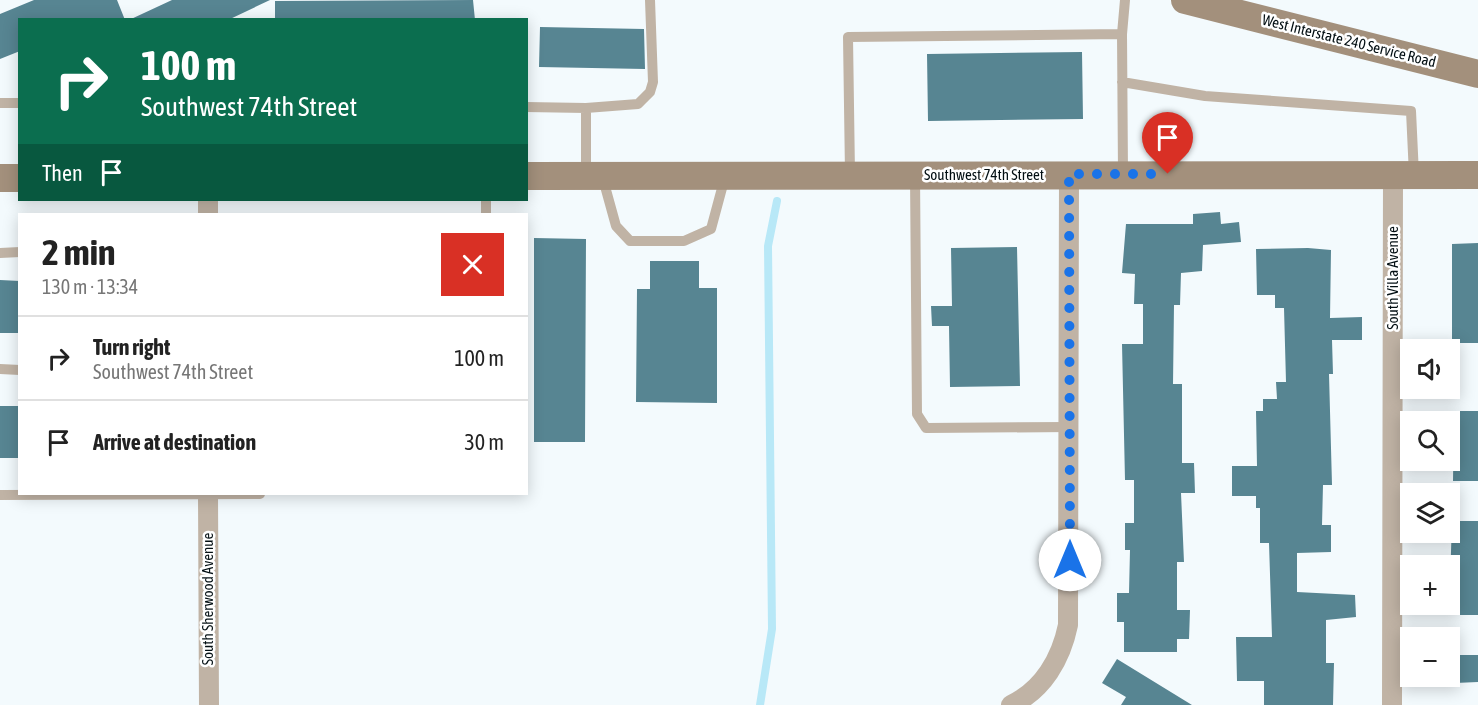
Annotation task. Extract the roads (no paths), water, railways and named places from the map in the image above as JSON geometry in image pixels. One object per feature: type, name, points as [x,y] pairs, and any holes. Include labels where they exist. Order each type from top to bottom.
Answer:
[{"type":"main road","name":"West Interstate 240 Service Road","points":[[1185,0],[1478,74]]},
{"type":"main road","name":"Southwest 74th Street","points":[[528,176],[1478,175]]},
{"type":"main road","points":[[0,178],[18,178]]},
{"type":"street","points":[[1011,705],[1033,691],[1046,677],[1064,645],[1070,604],[1069,174]]},
{"type":"street","name":"South Villa Avenue","points":[[1392,705],[1403,175]]},
{"type":"street","name":"South Sherwood Avenue","points":[[208,495],[209,705]]},
{"type":"lane","points":[[528,107],[586,108],[638,104],[650,92],[653,82],[650,0]]},
{"type":"lane","points":[[1124,174],[1122,34],[1125,0]]},
{"type":"lane","points":[[850,174],[848,37],[1122,34]]},
{"type":"lane","points":[[1122,82],[1205,96],[1411,111],[1403,175]]},
{"type":"lane","points":[[0,103],[18,104]]},
{"type":"lane","points":[[586,108],[594,176],[616,226],[630,241],[684,242],[711,229],[726,176]]},
{"type":"lane","points":[[915,175],[917,414],[926,428],[1070,427]]},
{"type":"lane","points":[[0,253],[18,252]]},
{"type":"lane","points":[[0,369],[18,370]]},
{"type":"lane","points":[[0,495],[18,495]]},
{"type":"waterway","points":[[760,705],[772,629],[768,246],[777,201]]}]
